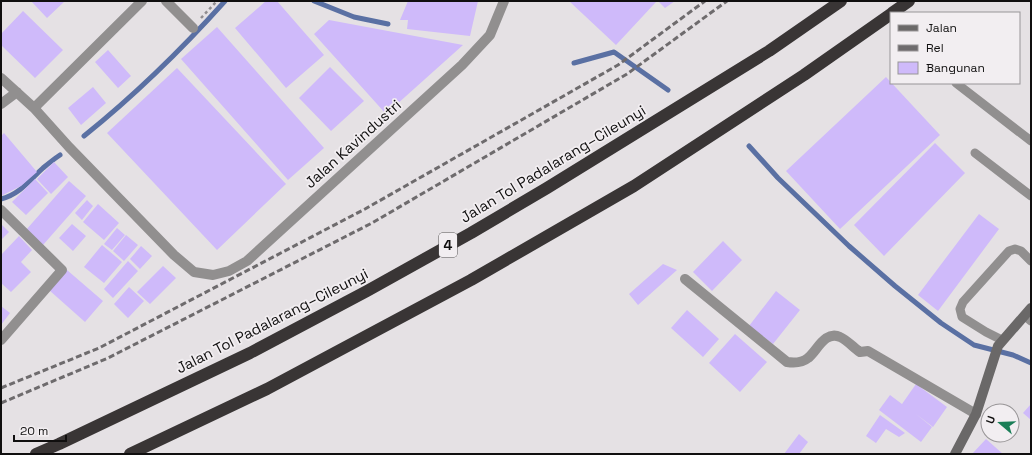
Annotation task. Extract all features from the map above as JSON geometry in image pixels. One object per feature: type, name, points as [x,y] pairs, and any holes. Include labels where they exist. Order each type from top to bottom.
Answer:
[{"type":"highway","name":"Jalan Tol Padalarang–Cileunyi","points":[[36,454],[60,444],[250,353],[395,275],[554,184],[769,51],[841,1]]},
{"type":"highway","points":[[893,12],[909,1]]},
{"type":"highway","points":[[130,454],[267,389],[498,264],[640,182],[804,75],[890,14]]},
{"type":"street","points":[[1,78],[34,108],[142,1]]},
{"type":"street","points":[[166,1],[193,28]]},
{"type":"street","name":"Jalan Kavindustri","points":[[34,108],[69,147],[174,256],[194,272],[212,275],[229,271],[246,261],[462,65],[490,35],[501,2]]},
{"type":"street","points":[[1,104],[17,92]]},
{"type":"street","points":[[1,210],[62,270],[1,340]]},
{"type":"street","points":[[685,279],[787,362],[796,363],[808,358],[822,342],[828,338],[834,336],[840,337],[860,352],[868,351],[976,414]]},
{"type":"street","points":[[955,454],[976,414],[998,347],[1029,315]]},
{"type":"lane","points":[[957,84],[1031,142]]},
{"type":"lane","points":[[975,152],[1031,196]]},
{"type":"lane","points":[[998,347],[986,332],[962,317],[960,309],[963,302],[1009,251],[1015,249],[1021,251],[1031,261]]},
{"type":"path","points":[[193,28],[217,1]]},
{"type":"building","points":[[31,1],[65,1],[47,18]]},
{"type":"building","points":[[266,1],[277,1],[324,55],[286,88],[235,28]]},
{"type":"building","points":[[408,1],[478,1],[470,36],[407,29],[408,20],[400,20]]},
{"type":"building","points":[[569,1],[654,1],[656,2],[616,45]]},
{"type":"building","points":[[658,1],[675,1],[665,8]]},
{"type":"building","points":[[23,11],[63,50],[35,78],[1,45],[1,34]]},
{"type":"building","points":[[329,20],[463,45],[386,114],[314,34]]},
{"type":"building","points":[[217,27],[324,148],[288,180],[181,59]]},
{"type":"building","points":[[108,50],[131,76],[118,88],[95,62]]},
{"type":"building","points":[[330,67],[364,101],[331,131],[299,98]]},
{"type":"building","points":[[177,68],[286,184],[217,250],[107,133]]},
{"type":"building","points":[[886,77],[890,81],[890,84],[893,84],[940,135],[840,229],[786,171]]},
{"type":"building","points":[[93,87],[106,103],[81,125],[68,108]]},
{"type":"building","points":[[4,133],[37,172],[21,186],[1,196],[1,136]]},
{"type":"building","points":[[935,143],[965,173],[884,256],[854,225]]},
{"type":"building","points":[[54,162],[68,177],[51,194],[37,179]]},
{"type":"building","points":[[35,179],[48,193],[26,215],[12,202]]},
{"type":"building","points":[[69,181],[86,196],[43,245],[26,230]]},
{"type":"building","points":[[87,200],[93,206],[82,220],[75,213]]},
{"type":"building","points":[[98,204],[119,223],[104,240],[83,222]]},
{"type":"building","points":[[979,214],[999,229],[938,311],[918,295]]},
{"type":"building","points":[[1,224],[9,232],[1,240]]},
{"type":"building","points":[[72,224],[86,236],[73,251],[59,238]]},
{"type":"building","points":[[117,228],[125,235],[112,250],[104,244]]},
{"type":"building","points":[[126,235],[138,245],[124,261],[113,251]]},
{"type":"building","points":[[19,236],[32,250],[21,262],[31,272],[11,292],[1,283],[1,255]]},
{"type":"building","points":[[723,241],[742,260],[712,291],[693,272]]},
{"type":"building","points":[[102,245],[122,262],[104,283],[84,267]]},
{"type":"building","points":[[141,246],[152,256],[140,269],[130,259]]},
{"type":"building","points":[[128,261],[138,271],[113,298],[104,289]]},
{"type":"building","points":[[663,264],[677,270],[638,305],[629,294]]},
{"type":"building","points":[[163,266],[176,278],[150,304],[137,292]]},
{"type":"building","points":[[67,270],[103,301],[85,322],[49,290]]},
{"type":"building","points":[[129,287],[144,301],[128,318],[114,304]]},
{"type":"building","points":[[776,291],[800,310],[773,344],[749,326]]},
{"type":"building","points":[[1,306],[10,313],[1,325]]},
{"type":"building","points":[[687,310],[719,339],[703,357],[671,328]]},
{"type":"building","points":[[735,334],[767,362],[740,392],[709,363]]},
{"type":"building","points":[[916,384],[947,407],[933,427],[916,414],[932,427],[921,442],[879,410],[890,395],[902,404]]},
{"type":"building","points":[[1031,404],[1031,420],[1023,413]]},
{"type":"building","points":[[880,415],[905,433],[899,437],[886,429],[876,443],[866,436]]},
{"type":"building","points":[[799,434],[808,442],[799,454],[784,454]]},
{"type":"building","points":[[982,443],[991,443],[1003,454],[972,454]]},
{"type":"waterway","points":[[84,136],[158,71],[225,1]]},
{"type":"waterway","points":[[314,1],[354,17],[388,24]]},
{"type":"waterway","points":[[574,63],[614,52],[668,90]]},
{"type":"waterway","points":[[749,146],[778,178],[849,246],[941,323],[974,345],[1013,355],[1031,363]]},
{"type":"waterway","points":[[1,199],[19,191],[43,168],[60,155]]},
{"type":"railway","points":[[1,388],[99,348],[365,209],[618,65],[705,1]]},
{"type":"railway","points":[[1,403],[108,358],[372,223],[627,74],[727,1]]}]
